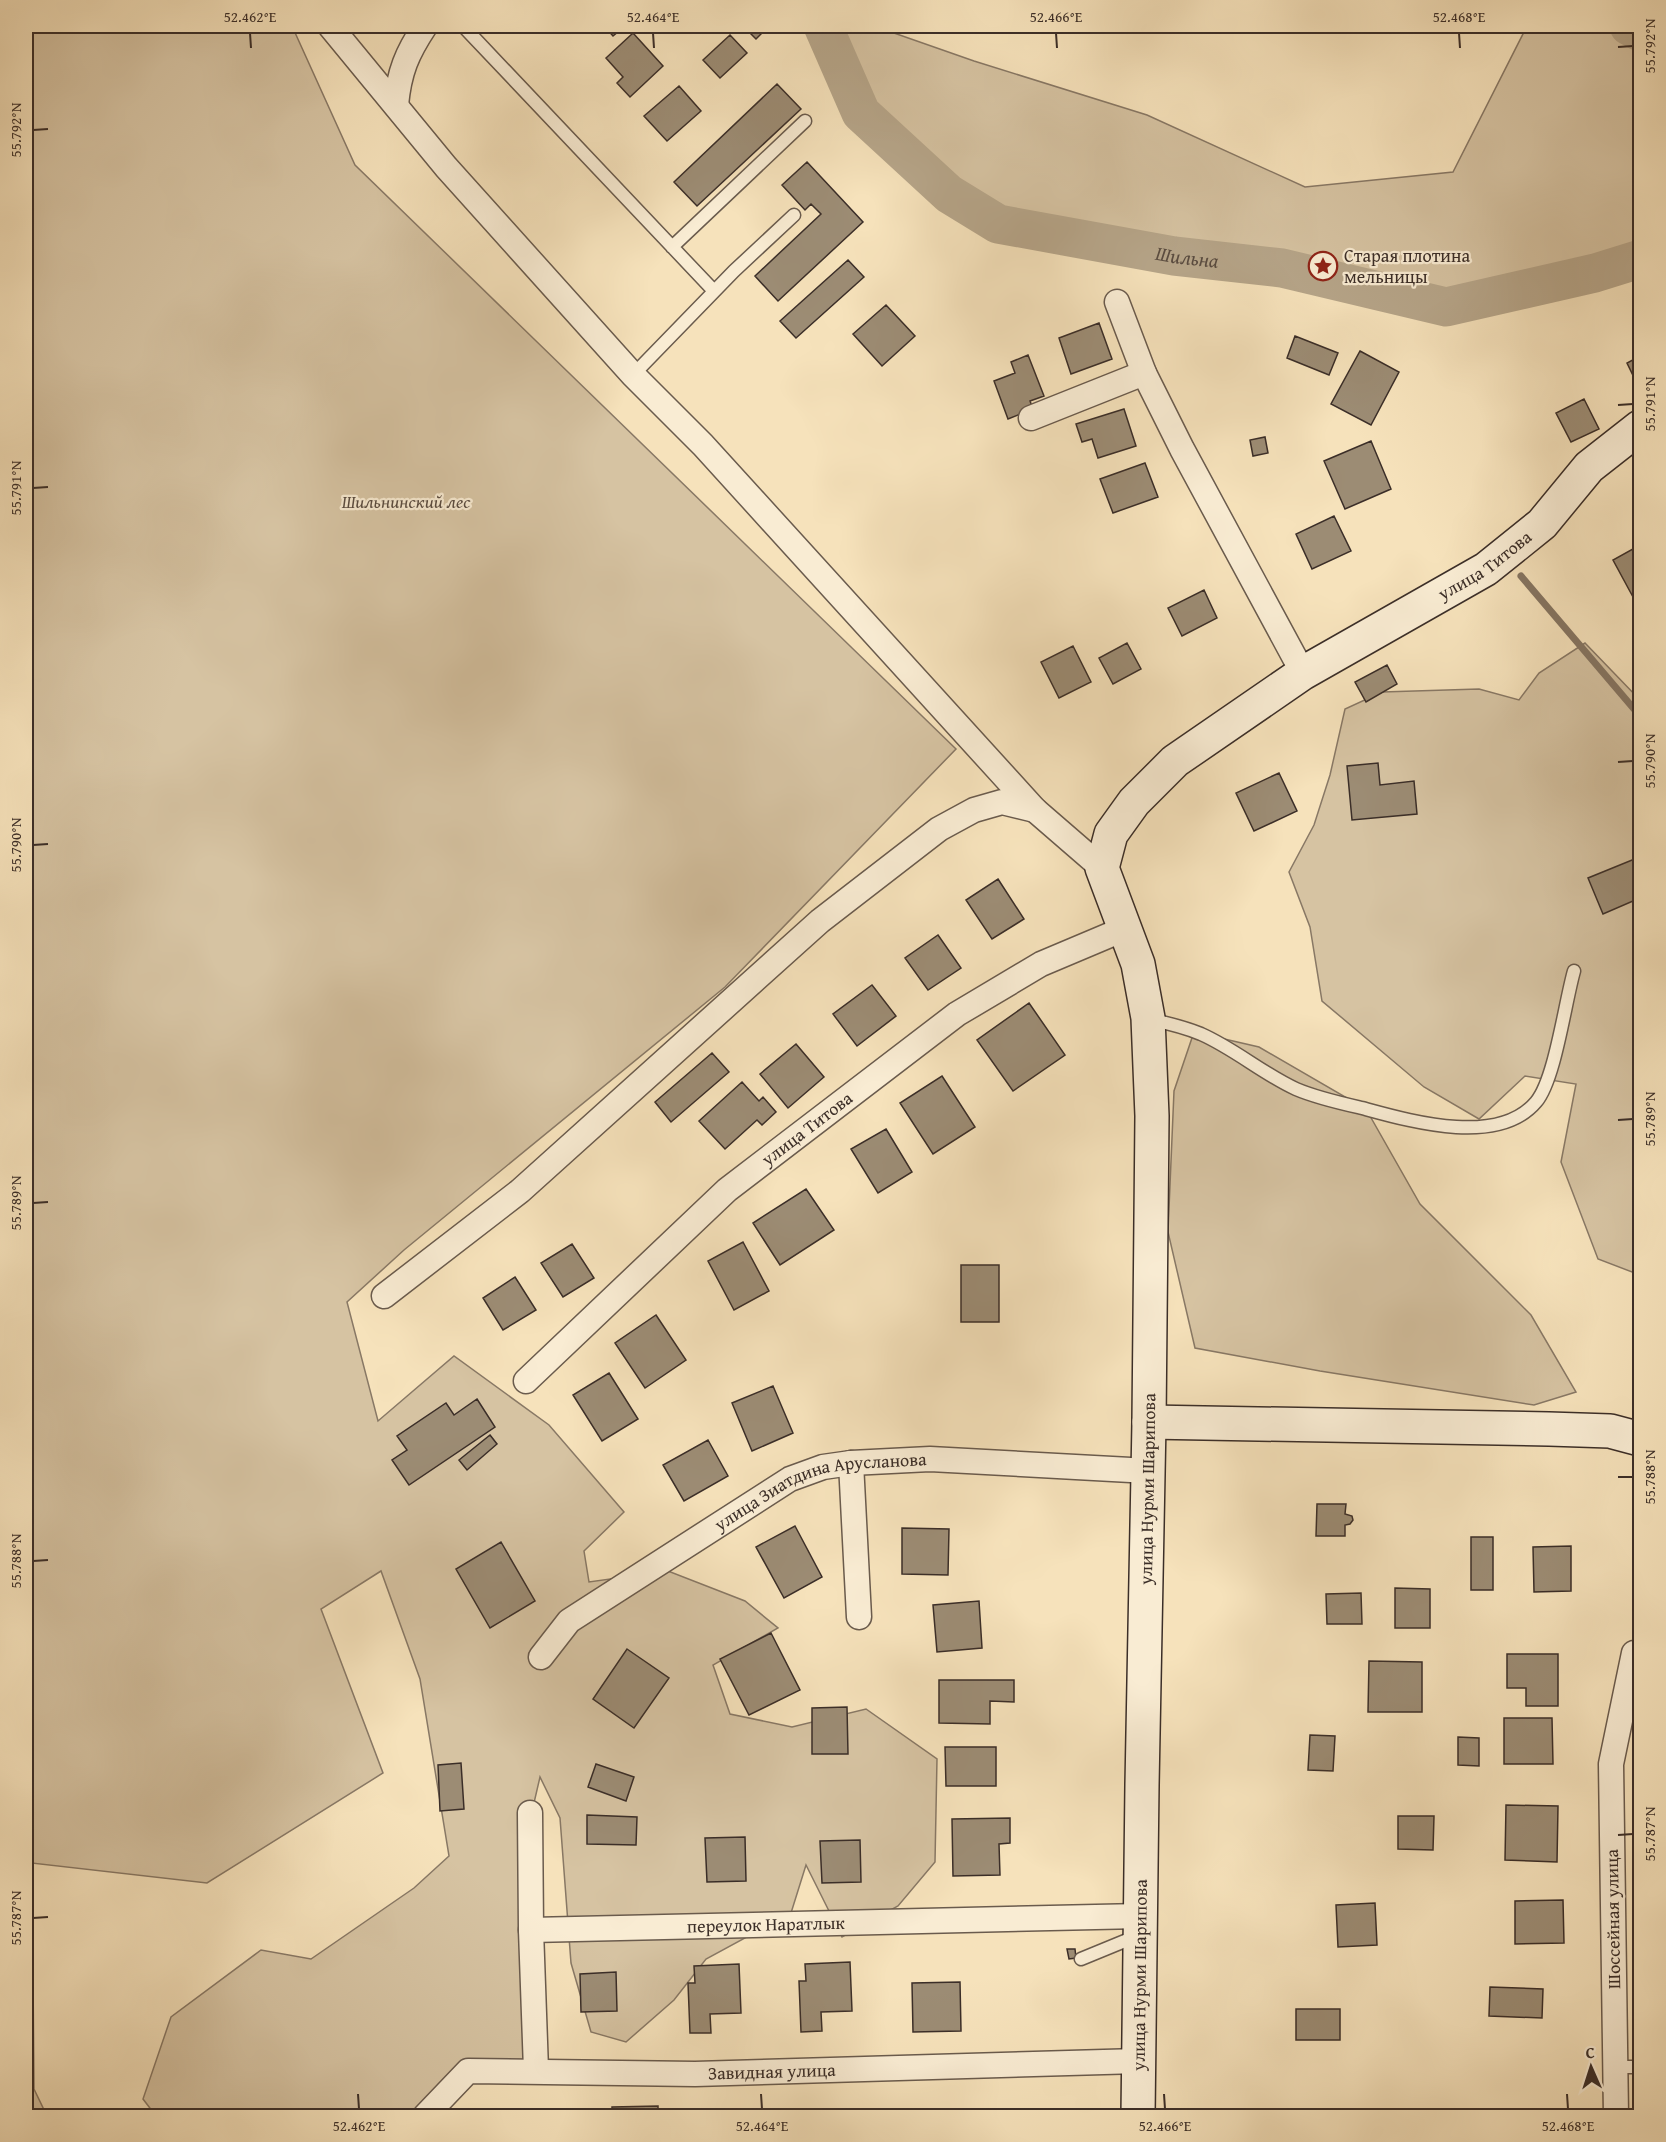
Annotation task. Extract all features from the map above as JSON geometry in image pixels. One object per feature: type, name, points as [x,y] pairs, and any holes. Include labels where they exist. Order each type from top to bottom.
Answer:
[{"type":"street","points":[[330,26],[446,167],[633,375],[703,445],[1035,810],[1102,868]]},
{"type":"street","points":[[396,105],[398,82],[405,59],[425,26]]},
{"type":"street","points":[[1118,302],[1144,373],[1303,672]]},
{"type":"street","points":[[1031,418],[1144,373]]},
{"type":"street","name":"улица Титова","points":[[1102,868],[1110,834],[1134,801],[1175,761],[1303,672],[1486,569],[1542,524],[1589,466],[1641,427]]},
{"type":"street","points":[[384,1296],[520,1191],[820,921],[939,829],[974,810],[1002,802],[1035,810]]},
{"type":"street","name":"улица Нурми Шарипова","points":[[1102,868],[1138,964],[1148,1018],[1152,1116],[1149,1471],[1138,2116]]},
{"type":"street","name":"улица Титова","points":[[526,1381],[727,1190],[957,1014],[1041,964],[1124,929]]},
{"type":"street","points":[[1149,1422],[1559,1429],[1610,1431],[1641,1439]]},
{"type":"street","name":"улица Зиатдина Арусланова","points":[[541,1657],[569,1621],[790,1479],[823,1467],[851,1463],[930,1459],[1149,1471]]},
{"type":"street","points":[[851,1463],[859,1617]]},
{"type":"street","name":"Шоссейная улица","points":[[1616,2116],[1611,1764],[1634,1653]]},
{"type":"street","points":[[530,1814],[536,2070]]},
{"type":"street","name":"переулок Наратлык","points":[[531,1930],[1140,1925]]},
{"type":"street","name":"Завидная улица","points":[[425,2116],[468,2071],[536,2070],[695,2074],[1138,2061]]},
{"type":"lane","points":[[463,26],[714,291]]},
{"type":"lane","points":[[672,247],[805,121]]},
{"type":"lane","points":[[633,375],[714,291],[794,215]]},
{"type":"lane","points":[[1148,1018],[1180,1026],[1203,1035],[1258,1069],[1298,1089],[1408,1120],[1448,1127],[1481,1126],[1506,1122],[1524,1113],[1537,1101],[1547,1081],[1556,1050],[1574,971]]},
{"type":"lane","points":[[1081,1959],[1140,1925]]},
{"type":"lane","points":[[1615,2067],[1641,2067]]},
{"type":"green space","name":"Шильнинский лес","points":[[26,26],[292,26],[355,165],[956,749],[725,987],[404,1250],[347,1302],[378,1421],[454,1356],[549,1425],[624,1512],[584,1551],[589,1582],[668,1571],[745,1601],[778,1628],[713,1665],[730,1714],[792,1727],[866,1709],[937,1759],[935,1862],[898,1906],[842,1937],[806,1865],[791,1913],[706,1959],[674,2000],[626,2042],[591,2032],[571,1963],[560,1818],[540,1777],[530,1820],[536,2070],[468,2071],[425,2116],[156,2116],[143,2099],[171,2017],[261,1950],[311,1959],[414,1888],[449,1856],[420,1679],[381,1571],[321,1609],[383,1773],[207,1883],[32,1863],[34,2089],[47,2116],[26,2116]]},
{"type":"green space","points":[[823,26],[874,26],[974,61],[1147,115],[1305,187],[1453,172],[1527,26],[1629,26],[1640,32],[1640,259],[1595,273],[1446,307],[1282,268],[1174,256],[998,224],[949,194],[861,113]]},
{"type":"green space","points":[[1585,643],[1640,700],[1640,1275],[1598,1259],[1561,1162],[1576,1084],[1525,1076],[1479,1119],[1424,1087],[1322,1001],[1310,927],[1289,872],[1314,825],[1330,775],[1345,709],[1382,692],[1479,689],[1519,700],[1539,673]]},
{"type":"green space","points":[[1194,1032],[1259,1047],[1366,1109],[1420,1204],[1531,1315],[1576,1392],[1534,1405],[1320,1371],[1195,1348],[1168,1232],[1174,1091]]},
{"type":"building","points":[[604,26],[625,26],[613,36]]},
{"type":"building","points":[[743,26],[769,26],[756,39]]},
{"type":"building","points":[[633,33],[663,66],[630,97],[617,83],[623,77],[606,58]]},
{"type":"building","points":[[730,35],[747,53],[720,78],[703,60]]},
{"type":"building","points":[[777,84],[801,109],[697,206],[674,182]]},
{"type":"building","points":[[679,86],[701,111],[667,141],[644,116]]},
{"type":"building","points":[[807,162],[863,222],[778,301],[755,276],[821,214],[811,204],[805,210],[782,185]]},
{"type":"building","points":[[848,260],[864,277],[796,338],[780,321]]},
{"type":"building","points":[[886,305],[915,336],[882,366],[853,334]]},
{"type":"building","points":[[1099,323],[1112,359],[1071,374],[1059,338]]},
{"type":"building","points":[[1295,336],[1338,353],[1329,375],[1287,358]]},
{"type":"building","points":[[1360,351],[1399,372],[1371,425],[1331,404]]},
{"type":"building","points":[[1028,355],[1044,396],[1030,401],[1033,409],[1008,419],[994,381],[1015,373],[1011,362]]},
{"type":"building","points":[[1640,356],[1640,390],[1627,363]]},
{"type":"building","points":[[1584,399],[1599,429],[1571,442],[1556,413]]},
{"type":"building","points":[[1124,409],[1136,446],[1098,458],[1092,439],[1082,442],[1076,424]]},
{"type":"building","points":[[1265,437],[1268,453],[1253,456],[1250,440]]},
{"type":"building","points":[[1371,441],[1391,489],[1345,509],[1324,461]]},
{"type":"building","points":[[1145,463],[1158,497],[1113,513],[1100,479]]},
{"type":"building","points":[[1334,516],[1351,551],[1312,569],[1296,534]]},
{"type":"building","points":[[1640,545],[1640,592],[1633,597],[1613,560]]},
{"type":"building","points":[[1204,590],[1217,618],[1182,636],[1168,608]]},
{"type":"building","points":[[1127,643],[1141,669],[1113,684],[1099,658]]},
{"type":"building","points":[[1073,646],[1091,682],[1059,698],[1041,662]]},
{"type":"building","points":[[1387,665],[1397,684],[1366,702],[1355,682]]},
{"type":"building","points":[[1378,763],[1380,785],[1414,781],[1417,814],[1352,820],[1347,766]]},
{"type":"building","points":[[1279,773],[1297,811],[1254,831],[1236,793]]},
{"type":"building","points":[[1637,858],[1640,867],[1640,898],[1603,914],[1588,878]]},
{"type":"building","points":[[998,879],[1024,919],[992,939],[966,900]]},
{"type":"building","points":[[938,935],[961,968],[928,990],[905,958]]},
{"type":"building","points":[[872,985],[896,1016],[857,1046],[833,1014]]},
{"type":"building","points":[[1029,1003],[1065,1055],[1013,1091],[977,1040]]},
{"type":"building","points":[[796,1044],[824,1077],[788,1108],[760,1074]]},
{"type":"building","points":[[712,1053],[729,1072],[671,1122],[655,1102]]},
{"type":"building","points":[[942,1076],[975,1127],[933,1154],[900,1103]]},
{"type":"building","points":[[742,1082],[759,1101],[763,1097],[776,1112],[762,1125],[757,1120],[725,1149],[699,1121]]},
{"type":"building","points":[[886,1129],[912,1172],[878,1193],[851,1149]]},
{"type":"building","points":[[806,1189],[834,1230],[780,1265],[753,1223]]},
{"type":"building","points":[[743,1242],[769,1291],[734,1310],[708,1261]]},
{"type":"building","points":[[572,1244],[594,1278],[563,1297],[541,1263]]},
{"type":"building","points":[[961,1265],[999,1265],[999,1322],[961,1322]]},
{"type":"building","points":[[515,1277],[536,1310],[503,1330],[483,1298]]},
{"type":"building","points":[[656,1315],[686,1360],[645,1388],[615,1343]]},
{"type":"building","points":[[609,1373],[638,1419],[602,1441],[573,1395]]},
{"type":"building","points":[[773,1386],[793,1433],[752,1451],[732,1403]]},
{"type":"building","points":[[477,1399],[495,1427],[409,1485],[392,1460],[407,1450],[397,1436],[446,1403],[454,1415]]},
{"type":"building","points":[[490,1435],[497,1444],[467,1470],[459,1460]]},
{"type":"building","points":[[708,1440],[728,1476],[684,1501],[663,1465]]},
{"type":"building","points":[[1317,1504],[1346,1504],[1345,1514],[1352,1516],[1353,1520],[1350,1524],[1345,1525],[1345,1536],[1316,1536]]},
{"type":"building","points":[[795,1526],[822,1577],[784,1598],[756,1547]]},
{"type":"building","points":[[902,1528],[949,1529],[948,1575],[902,1574]]},
{"type":"building","points":[[1471,1537],[1493,1537],[1493,1590],[1471,1590]]},
{"type":"building","points":[[501,1542],[535,1601],[490,1628],[456,1569]]},
{"type":"building","points":[[1571,1546],[1571,1591],[1534,1592],[1533,1547]]},
{"type":"building","points":[[1395,1588],[1430,1589],[1430,1628],[1395,1628]]},
{"type":"building","points":[[1361,1593],[1362,1624],[1327,1624],[1326,1594]]},
{"type":"building","points":[[979,1601],[982,1648],[937,1652],[933,1605]]},
{"type":"building","points":[[771,1633],[800,1690],[749,1715],[720,1659]]},
{"type":"building","points":[[627,1649],[669,1678],[634,1728],[593,1699]]},
{"type":"building","points":[[1507,1654],[1558,1654],[1558,1706],[1526,1706],[1526,1688],[1507,1688]]},
{"type":"building","points":[[1369,1661],[1422,1662],[1422,1712],[1368,1712]]},
{"type":"building","points":[[939,1680],[1014,1680],[1014,1702],[990,1701],[990,1724],[939,1723]]},
{"type":"building","points":[[847,1707],[848,1754],[812,1754],[812,1708]]},
{"type":"building","points":[[1504,1718],[1552,1718],[1553,1764],[1504,1764]]},
{"type":"building","points":[[1310,1735],[1335,1736],[1333,1771],[1308,1770]]},
{"type":"building","points":[[1458,1737],[1479,1738],[1479,1766],[1458,1765]]},
{"type":"building","points":[[945,1747],[996,1747],[996,1786],[946,1786]]},
{"type":"building","points":[[461,1763],[464,1809],[440,1811],[438,1765]]},
{"type":"building","points":[[596,1764],[634,1777],[626,1801],[588,1787]]},
{"type":"building","points":[[1506,1805],[1558,1806],[1557,1862],[1505,1860]]},
{"type":"building","points":[[587,1815],[637,1817],[636,1845],[587,1844]]},
{"type":"building","points":[[1398,1816],[1434,1816],[1433,1850],[1398,1849]]},
{"type":"building","points":[[1010,1818],[1010,1843],[999,1844],[1000,1875],[953,1876],[952,1819]]},
{"type":"building","points":[[745,1837],[746,1881],[707,1882],[705,1838]]},
{"type":"building","points":[[860,1840],[861,1882],[822,1883],[820,1841]]},
{"type":"building","points":[[1563,1900],[1564,1943],[1515,1944],[1515,1901]]},
{"type":"building","points":[[1375,1903],[1377,1945],[1338,1947],[1336,1905]]},
{"type":"building","points":[[1067,1949],[1075,1949],[1076,1958],[1069,1959]]},
{"type":"building","points":[[850,1962],[852,2011],[821,2012],[822,2031],[801,2032],[799,1981],[806,1981],[805,1964]]},
{"type":"building","points":[[739,1964],[741,2013],[710,2014],[711,2033],[690,2033],[688,1983],[695,1983],[694,1966]]},
{"type":"building","points":[[616,1972],[617,2011],[581,2012],[580,1974]]},
{"type":"building","points":[[960,1982],[961,2031],[913,2032],[912,1983]]},
{"type":"building","points":[[1490,1987],[1543,1989],[1542,2018],[1489,2016]]},
{"type":"building","points":[[1296,2009],[1340,2009],[1340,2040],[1296,2040]]},
{"type":"building","points":[[658,2106],[658,2116],[612,2116],[612,2107]]},
{"type":"waterway","name":"Шильна","points":[[823,26],[861,113],[949,194],[998,224],[1174,256],[1282,268],[1446,307],[1595,273],[1640,259]]},
{"type":"waterway","name":"Шильна","points":[[1629,26],[1640,32]]},
{"type":"waterway","points":[[1521,576],[1640,716]]},
{"type":"place","name":"Старая плотина мельницы","points":[[1323,266]]}]
